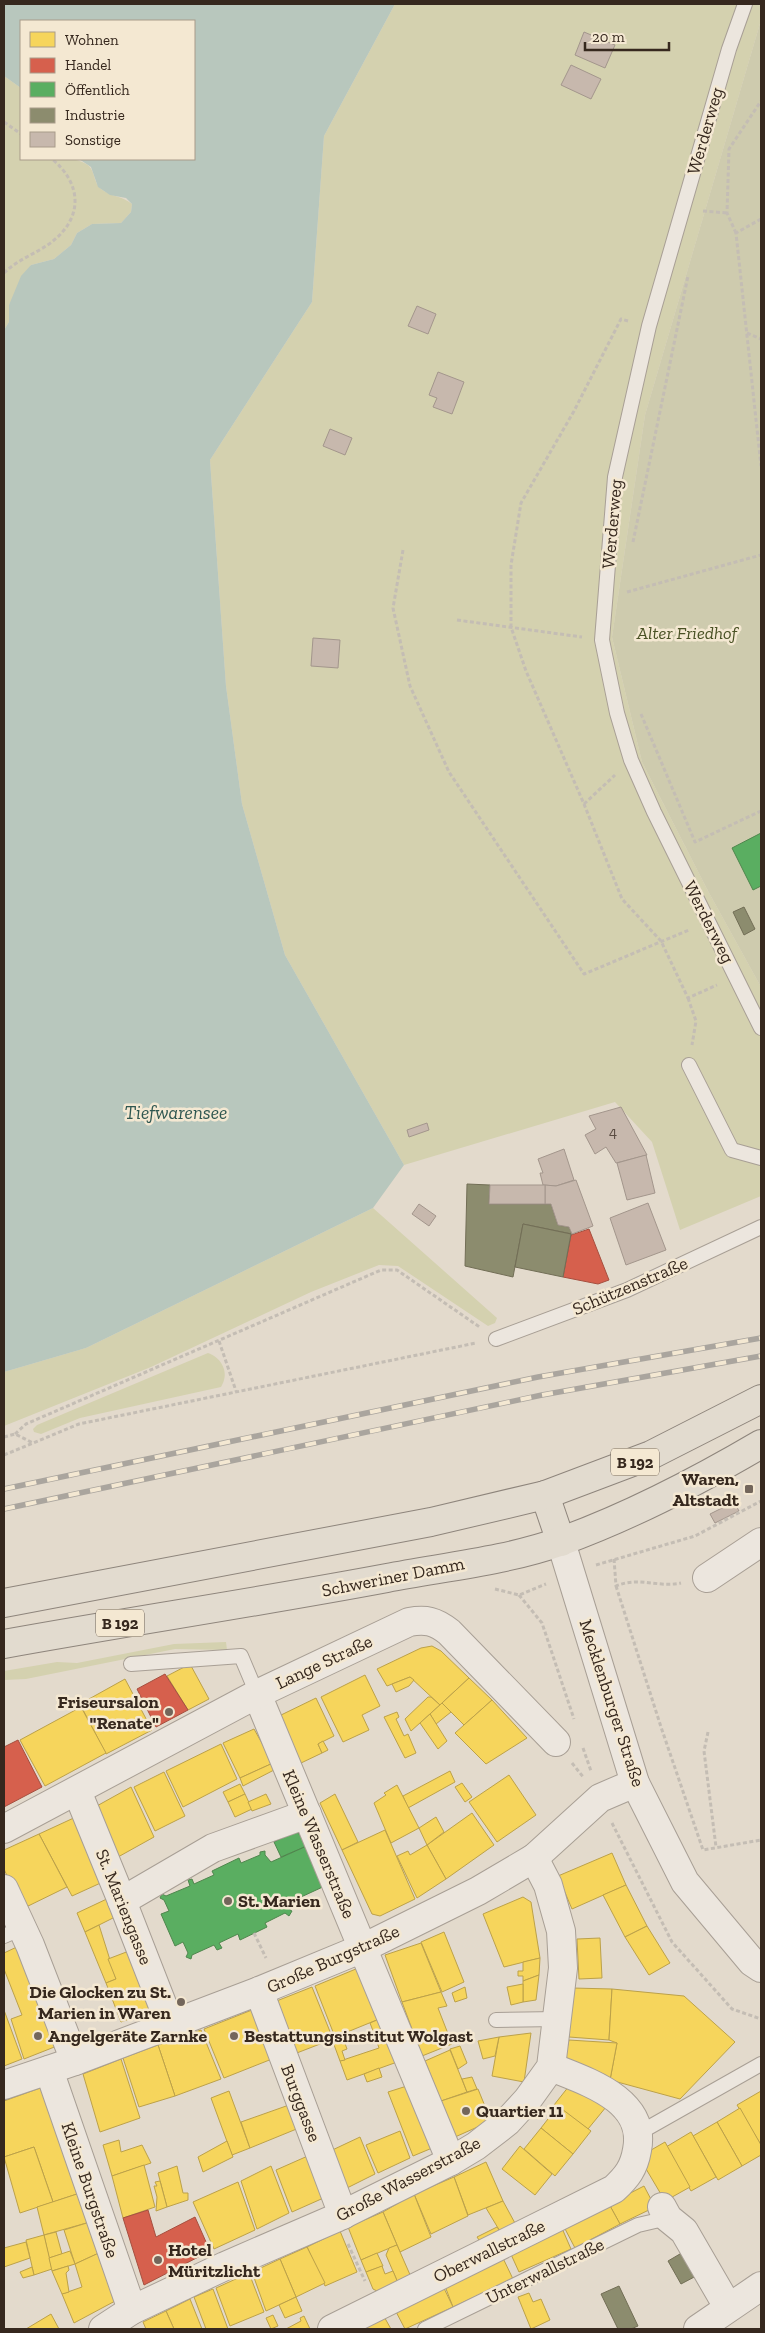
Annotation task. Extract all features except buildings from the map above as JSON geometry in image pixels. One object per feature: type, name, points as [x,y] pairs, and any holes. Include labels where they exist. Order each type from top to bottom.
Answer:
[{"type":"main road","name":"B 192","points":[[4,1603],[431,1522],[545,1495],[651,1455],[751,1406]]},
{"type":"main road","name":"Schweriner Damm","points":[[4,1644],[168,1614],[246,1604],[507,1555],[560,1542],[672,1492],[761,1444]]},
{"type":"main road","name":"Mecklenburger Straße","points":[[545,1495],[560,1542]]},
{"type":"street","name":"Mecklenburger Straße","points":[[560,1542],[635,1783],[685,1882],[752,1962],[761,1968]]},
{"type":"street","points":[[707,1578],[761,1542]]},
{"type":"street","name":"Lange Straße","points":[[4,1829],[257,1694],[409,1622],[424,1619],[436,1623],[449,1632],[571,1736]]},
{"type":"street","name":"Kleine Wasserstraße","points":[[257,1694],[451,2160]]},
{"type":"street","name":"Große Burgstraße","points":[[4,2085],[75,2061],[259,1991],[363,1948],[478,1891],[534,1858],[600,1798],[635,1783]]},
{"type":"street","name":"St. Mariengasse","points":[[77,1791],[170,2024]]},
{"type":"street","points":[[122,1901],[213,1848],[307,1814]]},
{"type":"street","name":"Große Wasserstraße","points":[[103,2329],[132,2310],[225,2266],[339,2216],[451,2160],[476,2146],[507,2122],[528,2099],[551,2067],[558,2019],[563,1968],[561,1931],[548,1885],[534,1858]]},
{"type":"street","points":[[4,1889],[13,1932],[75,2061]]},
{"type":"street","name":"Burggasse","points":[[259,1991],[339,2216]]},
{"type":"street","points":[[551,2067],[598,2086],[625,2106],[634,2119],[639,2133]]},
{"type":"street","name":"Kleine Burgstraße","points":[[49,2070],[132,2310]]},
{"type":"street","name":"Oberwallstraße","points":[[332,2329],[614,2189],[628,2177],[635,2162],[639,2133]]},
{"type":"street","name":"Unterwallstraße","points":[[665,2213],[684,2231],[728,2307]]},
{"type":"street","points":[[698,2329],[761,2286]]},
{"type":"lane","name":"Werderweg","points":[[745,4],[727,58],[649,326],[615,477],[602,640],[617,713],[631,760],[654,812],[761,1028]]},
{"type":"lane","points":[[690,1064],[732,1150],[761,1158]]},
{"type":"lane","name":"Schützenstraße","points":[[496,1339],[627,1290],[761,1227]]},
{"type":"lane","points":[[131,1664],[241,1656],[257,1694]]},
{"type":"lane","points":[[496,2020],[558,2019]]},
{"type":"lane","points":[[639,2133],[761,2064]]},
{"type":"lane","name":"Unterwallstraße","points":[[425,2329],[665,2213]]},
{"type":"path","points":[[761,101],[729,149],[727,213],[736,233],[761,466]]},
{"type":"path","points":[[4,122],[20,133]]},
{"type":"path","points":[[4,273],[13,264],[53,241],[68,223],[76,206],[75,191],[64,169],[53,160]]},
{"type":"path","points":[[701,211],[727,213]]},
{"type":"path","points":[[736,233],[761,219]]},
{"type":"path","points":[[632,546],[689,268]]},
{"type":"path","points":[[747,333],[761,339]]},
{"type":"path","points":[[403,550],[393,608],[410,686],[450,772],[584,974],[708,922]]},
{"type":"path","points":[[624,584],[622,594],[761,555]]},
{"type":"path","points":[[457,620],[602,640]]},
{"type":"path","points":[[638,707],[695,842],[761,811]]},
{"type":"path","points":[[584,804],[631,760]]},
{"type":"path","points":[[688,998],[696,1021],[690,1064]]},
{"type":"path","points":[[4,1437],[15,1434],[26,1424],[381,1270],[397,1270],[496,1339]]},
{"type":"path","points":[[4,1455],[79,1424],[496,1339]]},
{"type":"path","points":[[219,1341],[236,1391]]},
{"type":"path","points":[[15,1434],[32,1442]]},
{"type":"path","points":[[519,1596],[614,1558],[695,1536],[761,1502]]},
{"type":"path","points":[[614,1558],[616,1586],[660,1727],[703,1850],[761,1840]]},
{"type":"path","points":[[616,1586],[630,1580],[670,1585],[707,1578]]},
{"type":"path","points":[[494,1588],[519,1596],[542,1623],[571,1736],[672,1942],[732,2009],[761,2019]]},
{"type":"path","points":[[708,1732],[704,1751],[716,1847]]},
{"type":"path","points":[[571,1736],[600,1798]]},
{"type":"path","points":[[339,2216],[376,2306]]},
{"type":"shaded area","points":[[395,4],[761,4],[761,20],[645,415],[612,637],[642,762],[708,891],[761,987],[761,1196],[680,1230],[652,1142],[615,1102],[404,1165],[285,955],[242,804],[226,686],[210,460],[312,302],[324,136]]},
{"type":"shaded area","points":[[4,76],[20,87],[20,160],[75,160],[83,162],[91,169],[101,189],[132,204],[131,212],[121,223],[92,224],[77,233],[71,245],[54,259],[31,265],[9,305],[9,322],[4,330]]},
{"type":"shaded area","points":[[373,1208],[497,1318],[495,1323],[488,1326],[398,1266],[379,1265],[311,1292],[151,1367],[4,1426],[4,1372],[86,1348]]},
{"type":"shaded area","points":[[208,1353],[221,1362],[225,1371],[224,1382],[221,1387],[80,1418],[41,1434],[34,1432],[33,1429],[37,1425]]},
{"type":"shaded area","points":[[226,1642],[227,1650],[175,1649],[26,1679],[4,1680],[4,1671],[57,1662],[77,1663],[174,1644]]},
{"type":"green space","name":"Alter Friedhof","points":[[761,20],[761,987],[708,891],[642,762],[612,637],[645,415]]},
{"type":"water","name":"Tiefwarensee","points":[[4,4],[395,4],[324,136],[312,302],[210,460],[226,686],[242,804],[285,955],[404,1165],[373,1208],[86,1348],[4,1372],[4,330],[9,322],[9,305],[21,276],[31,265],[54,259],[71,245],[77,233],[92,224],[121,223],[131,212],[132,204],[126,198],[110,195],[98,187],[91,167],[80,160],[195,160],[195,20],[20,20],[20,87],[4,76]]},
{"type":"railway","points":[[4,1489],[538,1377],[761,1338]]},
{"type":"railway","points":[[4,1509],[542,1395],[761,1356]]},
{"type":"place","name":"Waren, Altstadt","points":[[749,1489]]},
{"type":"place","name":"Friseursalon \"Renate\"","points":[[169,1712]]},
{"type":"place","name":"St. Marien","points":[[228,1901]]},
{"type":"place","name":"Die Glocken zu St. Marien in Waren","points":[[181,2002]]},
{"type":"place","name":"Angelgeräte Zarnke","points":[[38,2036]]},
{"type":"place","name":"Bestattungsinstitut Wolgast","points":[[234,2036]]},
{"type":"place","name":"Quartier 11","points":[[466,2111]]},
{"type":"place","name":"Hotel Müritzlicht","points":[[158,2260]]}]
